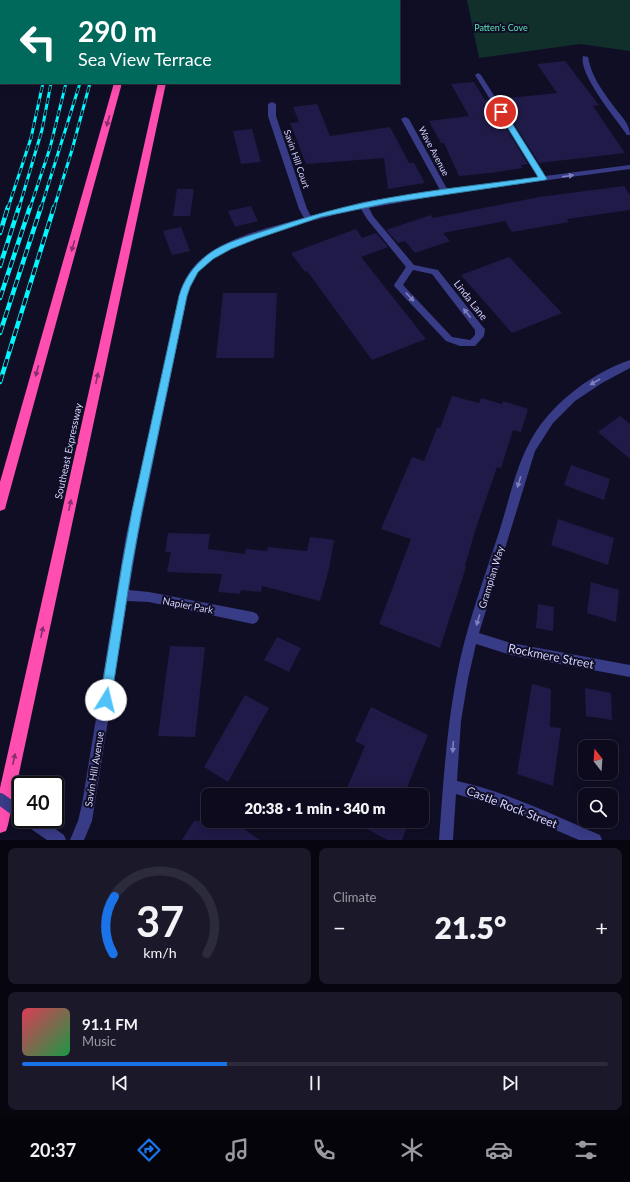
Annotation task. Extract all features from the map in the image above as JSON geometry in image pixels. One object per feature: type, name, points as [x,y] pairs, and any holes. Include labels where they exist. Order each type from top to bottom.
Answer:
[{"type":"highway","points":[[0,505],[118,84]]},
{"type":"highway","name":"Southeast Expressway","points":[[0,825],[162,84]]},
{"type":"street","points":[[585,57],[585,64],[590,77],[630,133]]},
{"type":"street","points":[[478,75],[543,179]]},
{"type":"street","name":"Savin Hill Court","points":[[272,104],[272,116],[303,209],[309,219]]},
{"type":"street","name":"Wave Avenue","points":[[405,119],[445,192]]},
{"type":"street","name":"Savin Hill Avenue","points":[[77,840],[85,822],[89,804],[132,536],[183,296],[190,278],[202,263],[219,251],[253,237],[309,219],[363,205],[445,192],[630,167]]},
{"type":"street","points":[[363,205],[370,217],[411,267]]},
{"type":"street","name":"Linda Lane","points":[[411,267],[435,272],[480,329],[478,336],[472,344],[460,343],[449,339],[398,285],[411,267]]},
{"type":"street","name":"Grampian Way","points":[[446,840],[458,701],[472,637],[525,464],[544,425],[563,405],[587,387],[630,364]]},
{"type":"street","name":"Napier Park","points":[[122,595],[149,597],[253,618]]},
{"type":"street","name":"Rockmere Street","points":[[472,637],[511,649],[630,671]]},
{"type":"street","name":"Castle Rock Street","points":[[450,786],[467,789],[500,800],[595,840]]},
{"type":"street","points":[[0,799],[12,808]]},
{"type":"street","points":[[42,828],[57,838]]},
{"type":"green space","name":"Patten's Cove","points":[[467,0],[630,0],[630,51],[580,44],[479,58]]},
{"type":"building","points":[[565,61],[599,105],[593,106],[625,153],[539,163],[498,99],[557,93],[537,64]]},
{"type":"building","points":[[474,82],[485,100],[489,100],[528,164],[521,165],[523,168],[459,176],[444,143],[441,143],[429,121],[469,116],[451,84]]},
{"type":"building","points":[[317,104],[330,136],[390,127],[409,163],[414,163],[425,183],[388,189],[384,158],[306,164],[290,123],[299,122],[293,107]]},
{"type":"building","points":[[252,129],[261,162],[241,164],[233,131]]},
{"type":"building","points":[[624,186],[630,195],[630,210],[567,219],[569,222],[512,232],[505,221],[443,233],[450,241],[415,253],[405,241],[398,243],[386,230],[431,215],[433,218],[539,197]]},
{"type":"building","points":[[177,189],[194,189],[190,216],[173,216]]},
{"type":"building","points":[[251,206],[258,221],[235,227],[228,211]]},
{"type":"building","points":[[181,227],[190,251],[172,255],[163,231]]},
{"type":"building","points":[[356,229],[362,238],[376,233],[388,247],[361,257],[426,339],[372,360],[307,271],[305,272],[291,253]]},
{"type":"building","points":[[509,257],[562,313],[512,333],[461,275]]},
{"type":"building","points":[[223,293],[277,293],[274,358],[216,358]]},
{"type":"building","points":[[452,396],[479,403],[481,398],[502,404],[503,401],[528,409],[521,432],[513,430],[501,468],[497,467],[476,528],[465,566],[466,567],[440,648],[379,624],[411,539],[381,529],[412,457],[424,461],[437,428],[440,428]]},
{"type":"building","points":[[620,416],[630,424],[630,459],[598,432]]},
{"type":"building","points":[[571,465],[610,479],[604,500],[564,485]]},
{"type":"building","points":[[558,519],[614,538],[608,565],[551,545]]},
{"type":"building","points":[[168,533],[210,534],[208,549],[245,554],[246,549],[267,551],[268,547],[307,551],[310,537],[334,540],[329,569],[320,601],[262,586],[261,592],[241,590],[240,594],[218,592],[222,574],[167,572],[171,552],[165,552]]},
{"type":"building","points":[[591,582],[619,590],[616,622],[587,613]]},
{"type":"building","points":[[538,604],[554,607],[553,631],[536,628]]},
{"type":"building","points":[[277,637],[301,648],[289,672],[264,660]]},
{"type":"building","points":[[170,646],[205,647],[195,737],[158,736]]},
{"type":"building","points":[[532,684],[551,689],[550,727],[561,728],[553,786],[517,774]]},
{"type":"building","points":[[585,688],[611,693],[612,720],[586,716]]},
{"type":"building","points":[[245,695],[269,708],[228,782],[204,767]]},
{"type":"building","points":[[371,707],[428,735],[407,788],[347,788],[365,746],[355,741]]},
{"type":"building","points":[[194,821],[201,821],[201,828],[242,828],[260,840],[182,840]]},
{"type":"building","points":[[365,828],[406,828],[402,840],[388,840]]},
{"type":"railway","points":[[8,208],[31,138],[43,84]]},
{"type":"railway","points":[[19,208],[42,130],[51,84]]},
{"type":"railway","points":[[30,208],[50,148],[66,84]]},
{"type":"railway","points":[[41,208],[80,84]]},
{"type":"railway","points":[[54,208],[72,150],[90,84]]},
{"type":"railway","points":[[0,233],[8,207]]},
{"type":"railway","points":[[0,266],[19,207]]},
{"type":"railway","points":[[0,298],[30,207]]},
{"type":"railway","points":[[0,333],[41,207]]},
{"type":"railway","points":[[0,382],[54,207]]},
{"type":"route","points":[[106,700],[137,511],[183,296],[195,270],[210,257],[228,247],[253,237],[320,215],[388,200],[543,179],[501,112]]}]
